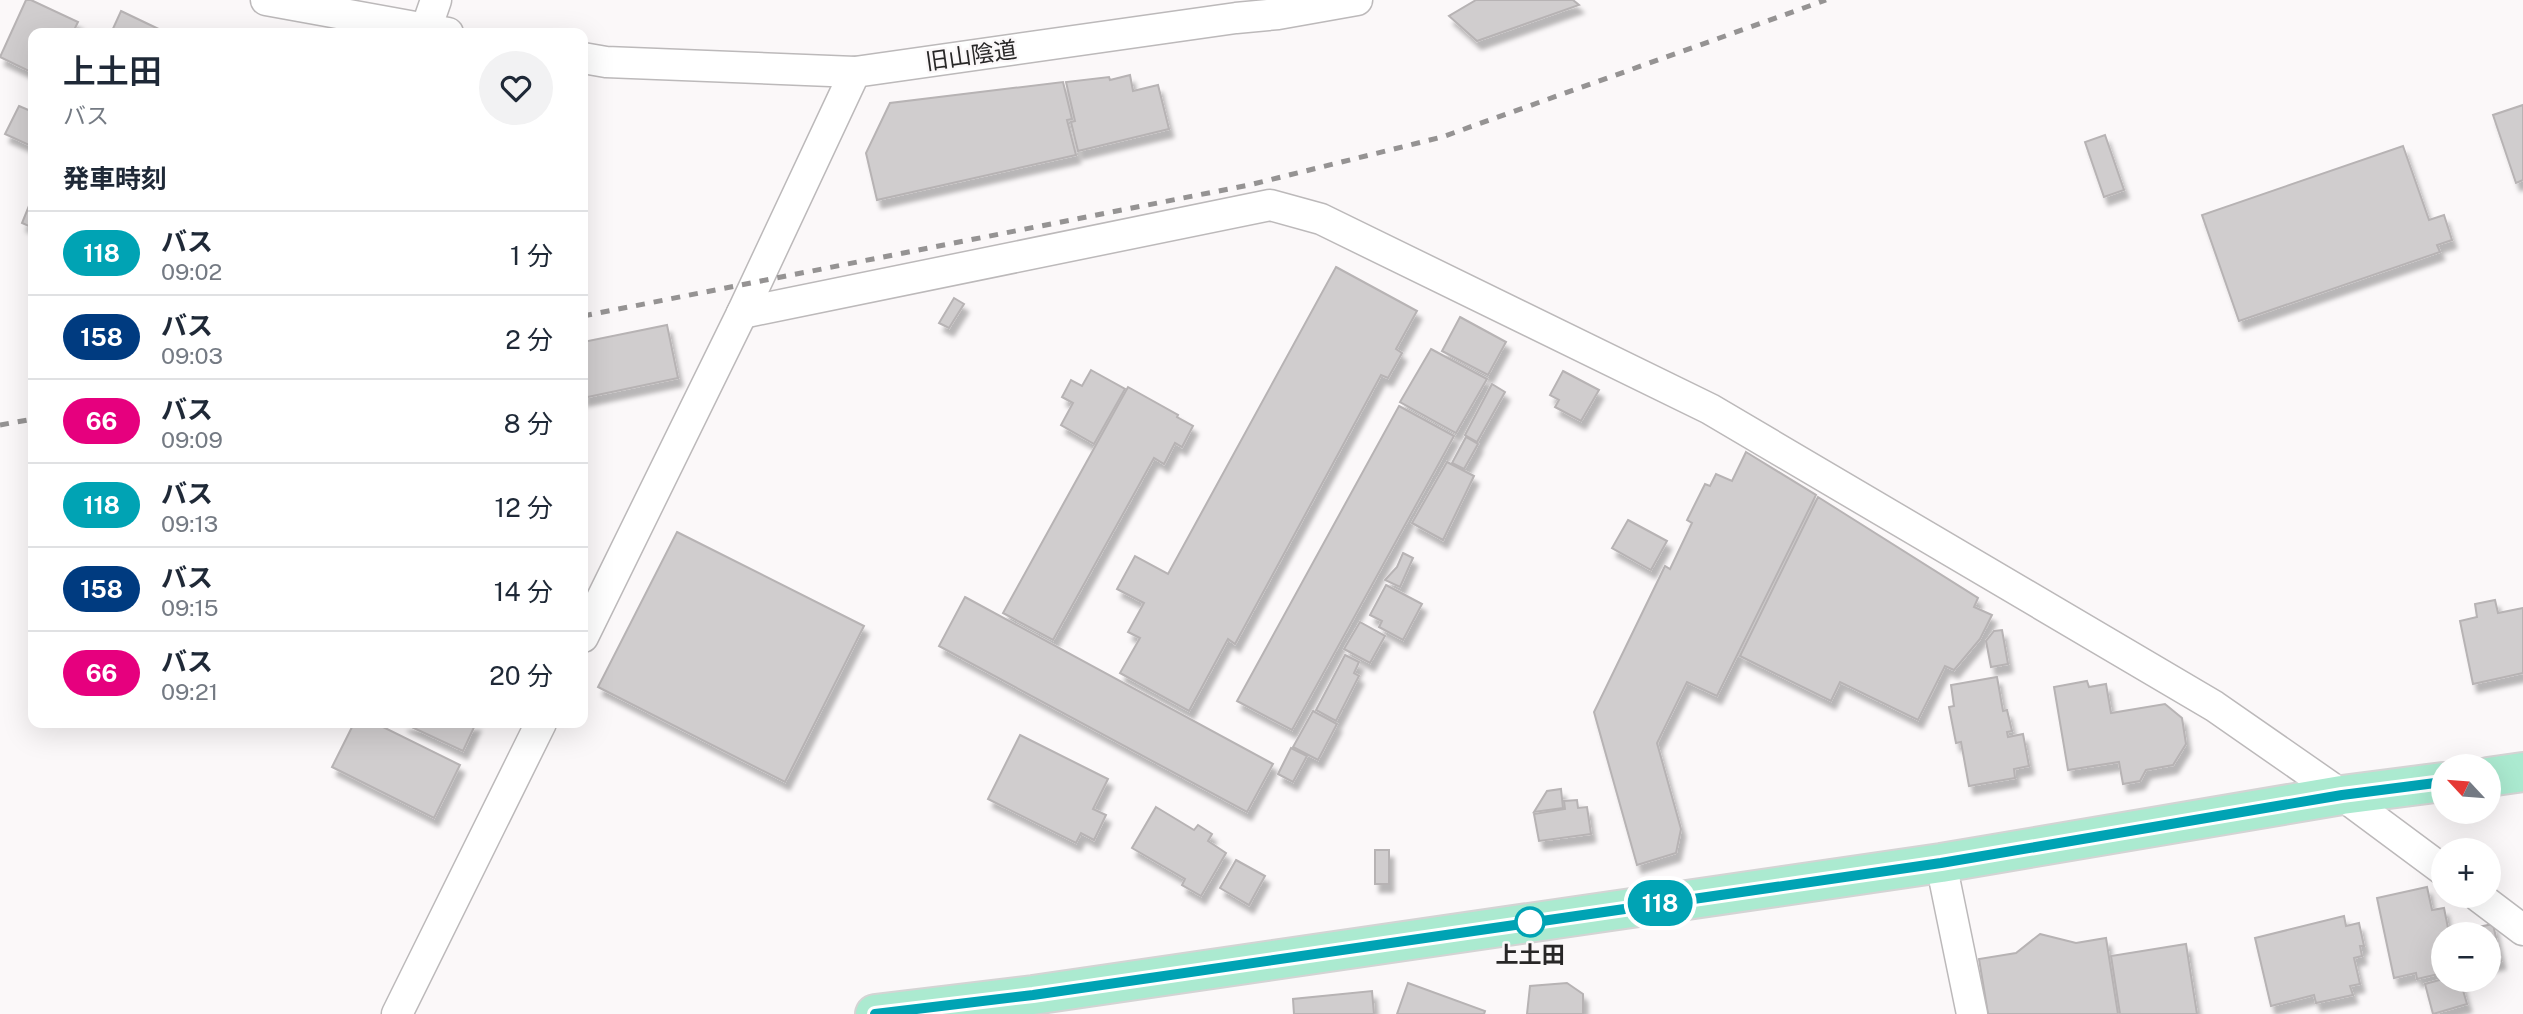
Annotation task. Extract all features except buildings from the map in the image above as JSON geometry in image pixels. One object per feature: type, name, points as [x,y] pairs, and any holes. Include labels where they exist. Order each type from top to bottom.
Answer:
[{"type":"highway","points":[[2501,775],[2523,772]]},
{"type":"highway","points":[[875,1014],[1047,993],[1941,863],[2342,795],[2431,784]]},
{"type":"street","points":[[266,0],[420,28]]},
{"type":"street","points":[[436,0],[437,28]]},
{"type":"street","name":"旧山陰道","points":[[588,59],[606,62],[855,72],[1232,9],[1278,14],[1357,0]]},
{"type":"street","points":[[588,627],[742,313],[855,72]]},
{"type":"street","points":[[742,313],[1270,205],[1321,219],[1710,409],[2214,706],[2431,861]]},
{"type":"street","points":[[397,1014],[539,728]]},
{"type":"street","points":[[1941,863],[1972,1014]]},
{"type":"street","points":[[2494,908],[2523,930]]},
{"type":"railway","points":[[588,315],[1249,185],[1442,137],[1826,0]]},
{"type":"railway","points":[[0,425],[28,420]]},
{"type":"bus line","name":"118","points":[[875,1014],[1033,995],[1941,863],[2342,795],[2431,784]]},
{"type":"place","name":"上土田","points":[[1530,922]]}]
